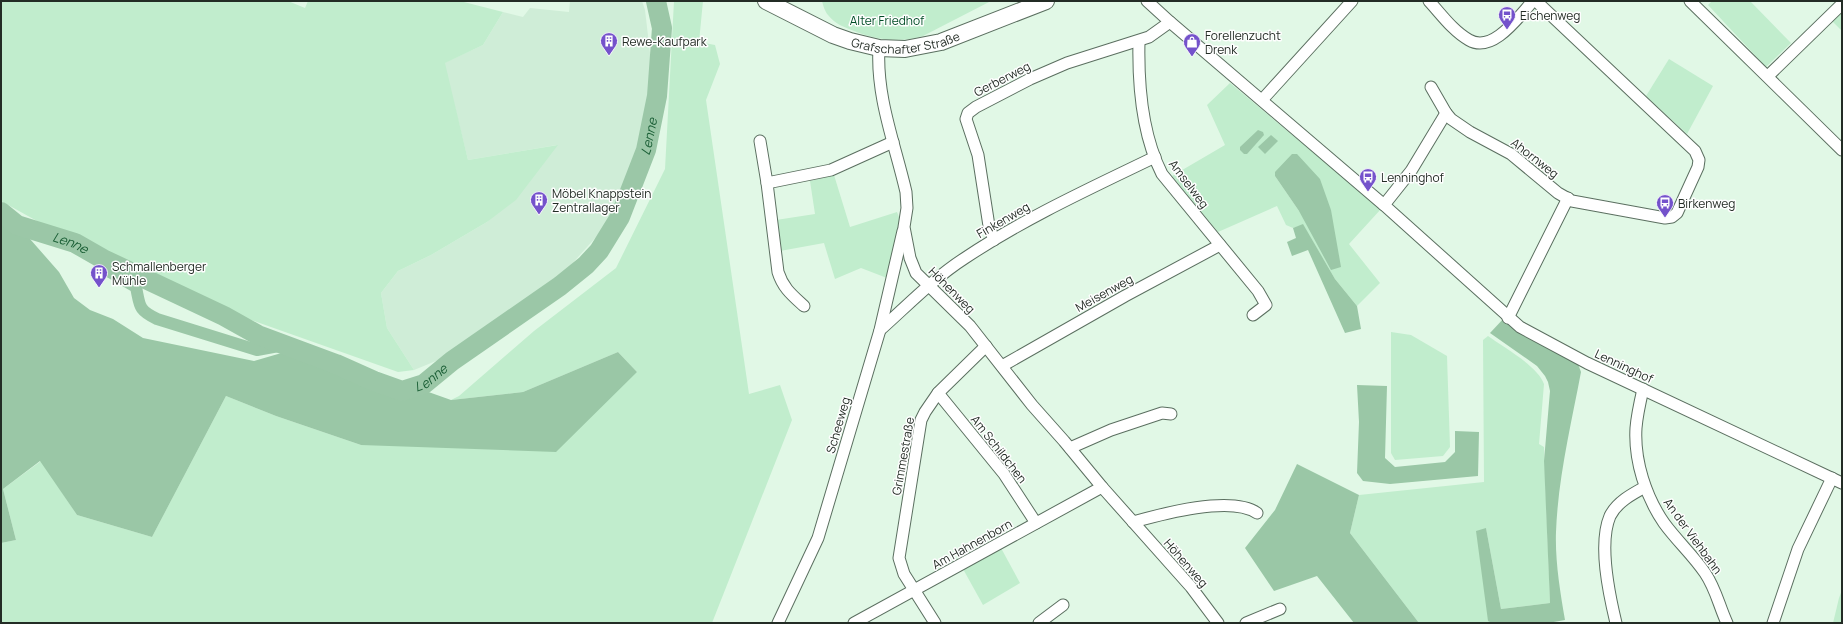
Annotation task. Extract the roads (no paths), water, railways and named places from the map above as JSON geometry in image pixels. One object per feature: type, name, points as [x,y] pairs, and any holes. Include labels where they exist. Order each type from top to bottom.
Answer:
[{"type":"street","name":"Grafschafter Straße","points":[[766,1],[833,35],[879,48],[905,49],[941,42],[1046,1]]},
{"type":"street","name":"Lenninghof","points":[[1147,1],[1384,205],[1508,318],[1534,336],[1837,480]]},
{"type":"street","points":[[1262,100],[1352,1]]},
{"type":"street","points":[[1429,1],[1448,22],[1469,40],[1477,43],[1487,42],[1501,34],[1534,1],[1691,147],[1699,160],[1698,167],[1676,212],[1670,218],[1576,202],[1568,198],[1508,318]]},
{"type":"street","points":[[1697,3],[1842,150]]},
{"type":"street","points":[[1768,76],[1842,4]]},
{"type":"street","name":"Gerberweg","points":[[994,240],[989,226],[978,155],[966,119],[968,113],[976,107],[1050,70],[1154,35],[1170,22]]},
{"type":"street","name":"Amselweg","points":[[1139,41],[1140,87],[1146,122],[1162,174],[1258,291],[1266,305],[1253,315]]},
{"type":"street","name":"Höhenweg","points":[[879,48],[878,66],[881,91],[906,192],[904,227],[913,267],[928,286],[960,316],[986,346],[1032,405],[1102,487],[1191,587],[1218,623]]},
{"type":"street","name":"Ahornweg","points":[[1431,87],[1451,119],[1470,132],[1511,154],[1538,177],[1568,198]]},
{"type":"street","points":[[1384,205],[1411,171],[1446,113]]},
{"type":"street","points":[[760,141],[767,183],[778,272],[782,283],[787,290],[804,306]]},
{"type":"street","points":[[767,183],[831,170],[893,142]]},
{"type":"street","name":"Finkenweg","points":[[880,330],[928,286],[965,258],[994,240],[1072,197],[1156,157]]},
{"type":"street","name":"Scheeweg","points":[[778,623],[818,538],[880,330],[904,227]]},
{"type":"street","name":"Meisenweg","points":[[1002,366],[1125,296],[1220,245]]},
{"type":"street","name":"Grimmestraße","points":[[935,623],[904,574],[900,564],[899,550],[921,420],[929,404],[938,393],[986,346]]},
{"type":"street","name":"An der Viehbahn","points":[[1643,389],[1638,411],[1636,430],[1638,455],[1645,487],[1664,523],[1704,572],[1715,589],[1727,623]]},
{"type":"street","name":"Am Schildchen","points":[[938,393],[1004,474],[1036,523]]},
{"type":"street","points":[[1070,448],[1111,430],[1162,412],[1172,414]]},
{"type":"street","points":[[1773,623],[1798,549],[1837,480]]},
{"type":"street","name":"Am Hahnenborn","points":[[854,623],[1102,487]]},
{"type":"street","points":[[1616,623],[1607,567],[1607,529],[1610,516],[1617,506],[1629,495],[1645,487]]},
{"type":"street","points":[[1133,522],[1172,512],[1208,507],[1244,507],[1257,513]]},
{"type":"street","points":[[1039,623],[1063,605]]},
{"type":"street","points":[[1246,623],[1280,609]]},
{"type":"waterway","name":"Lenne","points":[[1,212],[17,225],[75,243],[103,259],[224,316],[258,335],[336,364],[374,381],[402,391],[424,384],[452,361],[560,286],[586,265],[599,251],[620,217],[646,150],[657,96],[662,28],[656,1]]},
{"type":"waterway","points":[[103,259],[110,272],[136,287],[141,307],[146,313],[157,319],[257,350],[284,345]]},
{"type":"place","name":"Eichenweg","points":[[1507,30]]},
{"type":"place","name":"Rewe-Kaufpark","points":[[609,56]]},
{"type":"place","name":"Forellenzucht Drenk","points":[[1192,57]]},
{"type":"place","name":"Lenninghof","points":[[1368,192]]},
{"type":"place","name":"Möbel Knappstein Zentrallager","points":[[539,215]]},
{"type":"place","name":"Birkenweg","points":[[1665,218]]},
{"type":"place","name":"Schmallenberger Mühle","points":[[99,288]]},
{"type":"park label","name":"Alter Friedhof","points":[[887,20]]}]
